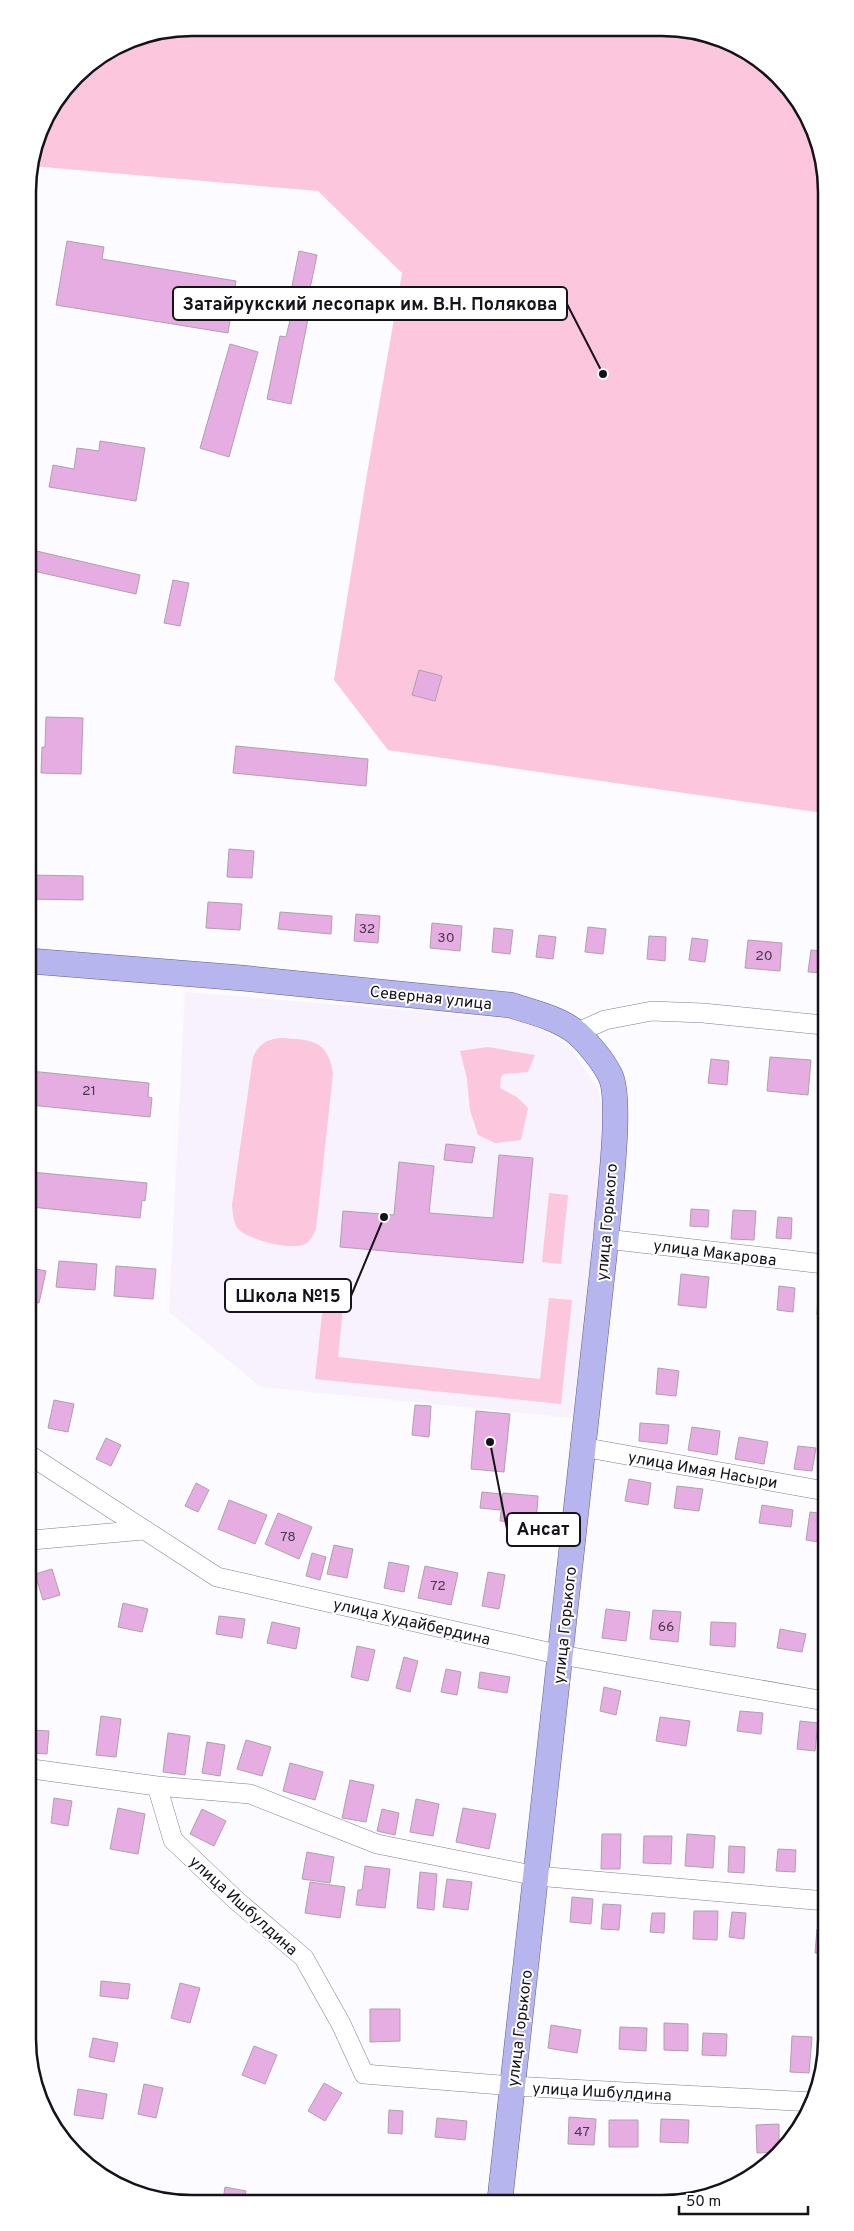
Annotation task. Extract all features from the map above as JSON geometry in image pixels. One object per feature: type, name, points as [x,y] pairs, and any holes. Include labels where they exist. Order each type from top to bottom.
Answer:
[{"type":"main road","name":"Северная улица","points":[[37,962],[233,978],[510,1005],[546,1016],[576,1033]]},
{"type":"main road","name":"улица Горького","points":[[500,2195],[606,1239],[615,1126],[611,1076],[576,1033]]},
{"type":"street","points":[[576,1033],[605,1020],[652,1011],[818,1025]]},
{"type":"street","name":"улица Макарова","points":[[606,1239],[817,1263]]},
{"type":"street","name":"улица Имая Насыри","points":[[582,1447],[817,1490]]},
{"type":"street","name":"улица Худайбердина","points":[[36,1459],[216,1576],[561,1656],[817,1700]]},
{"type":"street","points":[[36,1540],[144,1530]]},
{"type":"street","points":[[36,1770],[157,1786],[250,1794],[377,1844],[537,1876],[817,1900]]},
{"type":"street","name":"улица Ишбулдина","points":[[157,1786],[173,1840],[237,1901],[304,1958],[341,2024],[364,2074],[512,2086],[804,2101]]},
{"type":"shaded area","points":[[182,37],[672,37],[692,39],[731,52],[757,69],[785,97],[797,114],[806,133],[816,172],[818,193],[818,812],[388,750],[334,680],[402,273],[318,191],[39,167],[52,123],[69,97],[82,82],[97,69],[123,52],[162,39]]},
{"type":"shaded area","points":[[185,992],[525,1020],[569,1046],[598,1088],[606,1122],[572,1418],[261,1387],[169,1312]]},
{"type":"shaded area","points":[[281,1038],[309,1041],[322,1048],[331,1062],[333,1074],[316,1229],[309,1241],[298,1246],[272,1244],[240,1231],[235,1223],[232,1205],[253,1057],[264,1043]]},
{"type":"shaded area","points":[[488,1047],[535,1055],[528,1072],[504,1074],[501,1077],[500,1088],[517,1097],[528,1108],[521,1140],[495,1143],[478,1135],[470,1110],[467,1079],[460,1051]]},
{"type":"shaded area","points":[[549,1193],[568,1195],[561,1264],[542,1262]]},
{"type":"shaded area","points":[[325,1287],[345,1289],[338,1357],[540,1379],[549,1298],[572,1300],[561,1404],[315,1379]]},
{"type":"building","points":[[67,241],[104,247],[102,259],[236,281],[228,333],[56,305]]},
{"type":"building","points":[[299,251],[317,255],[306,308],[310,309],[291,404],[267,399],[280,336],[286,337],[293,307],[288,306]]},
{"type":"building","points":[[230,344],[258,352],[229,457],[200,448]]},
{"type":"building","points":[[100,441],[145,448],[136,501],[49,487],[53,465],[74,469],[77,448],[99,451]]},
{"type":"building","points":[[37,551],[140,575],[136,594],[37,572]]},
{"type":"building","points":[[173,580],[189,583],[180,626],[164,623]]},
{"type":"building","points":[[419,670],[442,676],[435,701],[412,695]]},
{"type":"building","points":[[46,717],[83,718],[81,774],[41,773],[42,747],[45,747]]},
{"type":"building","points":[[236,746],[368,759],[366,786],[233,773]]},
{"type":"building","points":[[229,849],[254,851],[252,878],[227,877]]},
{"type":"building","points":[[37,875],[83,876],[83,900],[37,899]]},
{"type":"building","points":[[208,902],[242,904],[240,930],[206,928]]},
{"type":"building","points":[[280,912],[332,916],[331,934],[278,929]]},
{"type":"building","points":[[356,914],[380,916],[378,943],[354,941]]},
{"type":"building","points":[[432,923],[462,926],[460,951],[430,948]]},
{"type":"building","points":[[588,927],[606,929],[603,954],[585,952]]},
{"type":"building","points":[[494,928],[513,930],[510,954],[492,952]]},
{"type":"building","points":[[539,935],[556,937],[553,959],[536,957]]},
{"type":"building","points":[[649,936],[666,937],[665,961],[647,959]]},
{"type":"building","points":[[692,938],[708,940],[705,962],[689,960]]},
{"type":"building","points":[[748,940],[782,943],[780,971],[745,968]]},
{"type":"building","points":[[811,950],[818,951],[818,973],[808,972]]},
{"type":"building","points":[[770,1057],[811,1060],[808,1095],[767,1091]]},
{"type":"building","points":[[711,1059],[729,1061],[727,1085],[708,1083]]},
{"type":"building","points":[[37,1072],[149,1083],[148,1097],[152,1098],[150,1117],[37,1106]]},
{"type":"building","points":[[446,1144],[475,1147],[472,1163],[444,1160]]},
{"type":"building","points":[[499,1155],[533,1158],[523,1263],[340,1247],[343,1211],[394,1215],[399,1162],[434,1166],[429,1213],[493,1218]]},
{"type":"building","points":[[36,1173],[147,1183],[145,1201],[142,1200],[140,1218],[36,1208]]},
{"type":"building","points":[[691,1209],[709,1210],[708,1227],[690,1226]]},
{"type":"building","points":[[733,1210],[756,1211],[754,1240],[731,1239]]},
{"type":"building","points":[[778,1217],[792,1218],[791,1239],[776,1238]]},
{"type":"building","points":[[59,1261],[97,1264],[95,1290],[56,1287]]},
{"type":"building","points":[[116,1266],[156,1269],[153,1299],[114,1296]]},
{"type":"building","points":[[36,1269],[46,1271],[39,1303],[36,1302]]},
{"type":"building","points":[[681,1274],[709,1277],[706,1308],[678,1305]]},
{"type":"building","points":[[779,1286],[795,1288],[793,1312],[777,1310]]},
{"type":"building","points":[[658,1368],[679,1371],[676,1396],[656,1394]]},
{"type":"building","points":[[54,1400],[74,1404],[68,1432],[48,1428]]},
{"type":"building","points":[[415,1405],[431,1406],[429,1437],[412,1435]]},
{"type":"building","points":[[476,1411],[510,1414],[504,1472],[471,1469]]},
{"type":"building","points":[[640,1423],[669,1425],[667,1444],[639,1441]]},
{"type":"building","points":[[692,1427],[720,1431],[717,1455],[688,1450]]},
{"type":"building","points":[[739,1437],[768,1442],[764,1464],[735,1459]]},
{"type":"building","points":[[106,1438],[121,1445],[111,1466],[96,1459]]},
{"type":"building","points":[[798,1446],[816,1448],[812,1471],[794,1469]]},
{"type":"building","points":[[629,1479],[651,1483],[648,1505],[625,1501]]},
{"type":"building","points":[[196,1483],[209,1490],[198,1512],[185,1506]]},
{"type":"building","points":[[677,1486],[703,1489],[699,1511],[674,1508]]},
{"type":"building","points":[[482,1492],[501,1494],[500,1510],[480,1508]]},
{"type":"building","points":[[503,1493],[538,1496],[536,1524],[500,1521]]},
{"type":"building","points":[[229,1500],[267,1515],[255,1544],[218,1529]]},
{"type":"building","points":[[762,1505],[793,1510],[791,1527],[759,1523]]},
{"type":"building","points":[[810,1512],[817,1513],[817,1542],[806,1540]]},
{"type":"building","points":[[278,1513],[312,1527],[299,1559],[265,1544]]},
{"type":"building","points":[[334,1545],[353,1549],[347,1578],[327,1574]]},
{"type":"building","points":[[312,1553],[326,1557],[320,1580],[306,1576]]},
{"type":"building","points":[[389,1562],[409,1566],[404,1592],[384,1588]]},
{"type":"building","points":[[425,1566],[458,1573],[451,1605],[418,1598]]},
{"type":"building","points":[[52,1569],[60,1595],[43,1600],[36,1574]]},
{"type":"building","points":[[488,1572],[505,1575],[499,1609],[482,1606]]},
{"type":"building","points":[[123,1603],[148,1609],[142,1632],[118,1627]]},
{"type":"building","points":[[606,1609],[630,1612],[626,1641],[602,1638]]},
{"type":"building","points":[[653,1610],[681,1612],[678,1642],[650,1639]]},
{"type":"building","points":[[219,1616],[245,1619],[242,1638],[216,1634]]},
{"type":"building","points":[[272,1622],[300,1628],[296,1649],[267,1643]]},
{"type":"building","points":[[711,1622],[736,1623],[735,1647],[710,1645]]},
{"type":"building","points":[[780,1629],[806,1634],[802,1652],[777,1648]]},
{"type":"building","points":[[357,1646],[375,1650],[368,1681],[351,1677]]},
{"type":"building","points":[[404,1657],[418,1661],[410,1692],[396,1688]]},
{"type":"building","points":[[446,1669],[461,1672],[457,1695],[441,1692]]},
{"type":"building","points":[[480,1672],[510,1677],[507,1693],[478,1688]]},
{"type":"building","points":[[604,1687],[621,1691],[616,1715],[600,1711]]},
{"type":"building","points":[[740,1711],[763,1713],[761,1734],[737,1731]]},
{"type":"building","points":[[101,1716],[121,1719],[116,1757],[96,1755]]},
{"type":"building","points":[[660,1717],[690,1721],[686,1746],[656,1741]]},
{"type":"building","points":[[800,1721],[817,1723],[815,1751],[797,1749]]},
{"type":"building","points":[[36,1730],[49,1731],[47,1754],[36,1753]]},
{"type":"building","points":[[168,1733],[190,1736],[185,1775],[163,1772]]},
{"type":"building","points":[[246,1740],[271,1747],[262,1776],[237,1769]]},
{"type":"building","points":[[207,1742],[225,1745],[220,1776],[202,1773]]},
{"type":"building","points":[[290,1763],[323,1772],[315,1800],[283,1791]]},
{"type":"building","points":[[350,1780],[374,1785],[366,1822],[342,1818]]},
{"type":"building","points":[[54,1798],[72,1801],[68,1826],[51,1823]]},
{"type":"building","points":[[416,1799],[439,1804],[433,1836],[410,1832]]},
{"type":"building","points":[[118,1808],[145,1814],[138,1854],[110,1849]]},
{"type":"building","points":[[463,1808],[496,1814],[489,1849],[456,1842]]},
{"type":"building","points":[[202,1809],[226,1821],[214,1846],[190,1834]]},
{"type":"building","points":[[382,1809],[399,1813],[395,1835],[377,1831]]},
{"type":"building","points":[[602,1834],[621,1834],[620,1869],[601,1869]]},
{"type":"building","points":[[687,1834],[715,1836],[713,1868],[685,1866]]},
{"type":"building","points":[[644,1836],[672,1836],[671,1864],[643,1863]]},
{"type":"building","points":[[729,1846],[745,1847],[744,1873],[728,1872]]},
{"type":"building","points":[[778,1849],[796,1850],[795,1872],[776,1871]]},
{"type":"building","points":[[307,1852],[334,1857],[330,1883],[302,1879]]},
{"type":"building","points":[[365,1866],[390,1869],[385,1908],[356,1905],[358,1890],[362,1890]]},
{"type":"building","points":[[420,1872],[437,1874],[434,1910],[417,1908]]},
{"type":"building","points":[[447,1879],[472,1882],[468,1910],[443,1907]]},
{"type":"building","points":[[310,1882],[345,1887],[340,1918],[305,1913]]},
{"type":"building","points":[[572,1897],[593,1899],[591,1924],[570,1922]]},
{"type":"building","points":[[603,1904],[621,1905],[619,1930],[601,1929]]},
{"type":"building","points":[[694,1911],[718,1911],[717,1940],[693,1939]]},
{"type":"building","points":[[732,1912],[746,1913],[744,1939],[729,1937]]},
{"type":"building","points":[[652,1913],[665,1913],[664,1933],[650,1932]]},
{"type":"building","points":[[817,1929],[817,1953],[815,1953]]},
{"type":"building","points":[[101,1981],[130,1984],[128,1999],[100,1996]]},
{"type":"building","points":[[180,1983],[200,1988],[190,2023],[171,2018]]},
{"type":"building","points":[[370,2009],[400,2009],[400,2041],[370,2042]]},
{"type":"building","points":[[664,2023],[688,2024],[688,2051],[664,2050]]},
{"type":"building","points":[[551,2025],[581,2030],[577,2053],[548,2048]]},
{"type":"building","points":[[620,2027],[647,2028],[646,2051],[619,2049]]},
{"type":"building","points":[[703,2033],[727,2034],[726,2056],[702,2055]]},
{"type":"building","points":[[792,2036],[812,2037],[809,2073],[790,2072]]},
{"type":"building","points":[[93,2038],[118,2043],[114,2062],[89,2057]]},
{"type":"building","points":[[254,2046],[277,2055],[265,2084],[242,2075]]},
{"type":"building","points":[[324,2083],[342,2093],[325,2121],[308,2111]]},
{"type":"building","points":[[144,2084],[163,2088],[156,2118],[138,2114]]},
{"type":"building","points":[[78,2089],[107,2094],[103,2119],[74,2115]]},
{"type":"building","points":[[389,2110],[403,2111],[402,2134],[388,2133]]},
{"type":"building","points":[[569,2117],[596,2119],[594,2145],[568,2144]]},
{"type":"building","points":[[437,2118],[467,2121],[465,2140],[435,2137]]},
{"type":"building","points":[[661,2119],[689,2120],[688,2143],[660,2142]]},
{"type":"building","points":[[609,2120],[638,2120],[638,2147],[609,2147]]},
{"type":"building","points":[[779,2124],[779,2142],[769,2152],[757,2153],[756,2125]]},
{"type":"building","points":[[225,2187],[246,2191],[245,2195],[224,2195]]},
{"type":"place","name":"Затайрукский лесопарк им. В.Н. Полякова","points":[[603,374]]},
{"type":"place","name":"Школа №15","points":[[384,1217]]},
{"type":"place","name":"Ансат","points":[[490,1442]]}]
